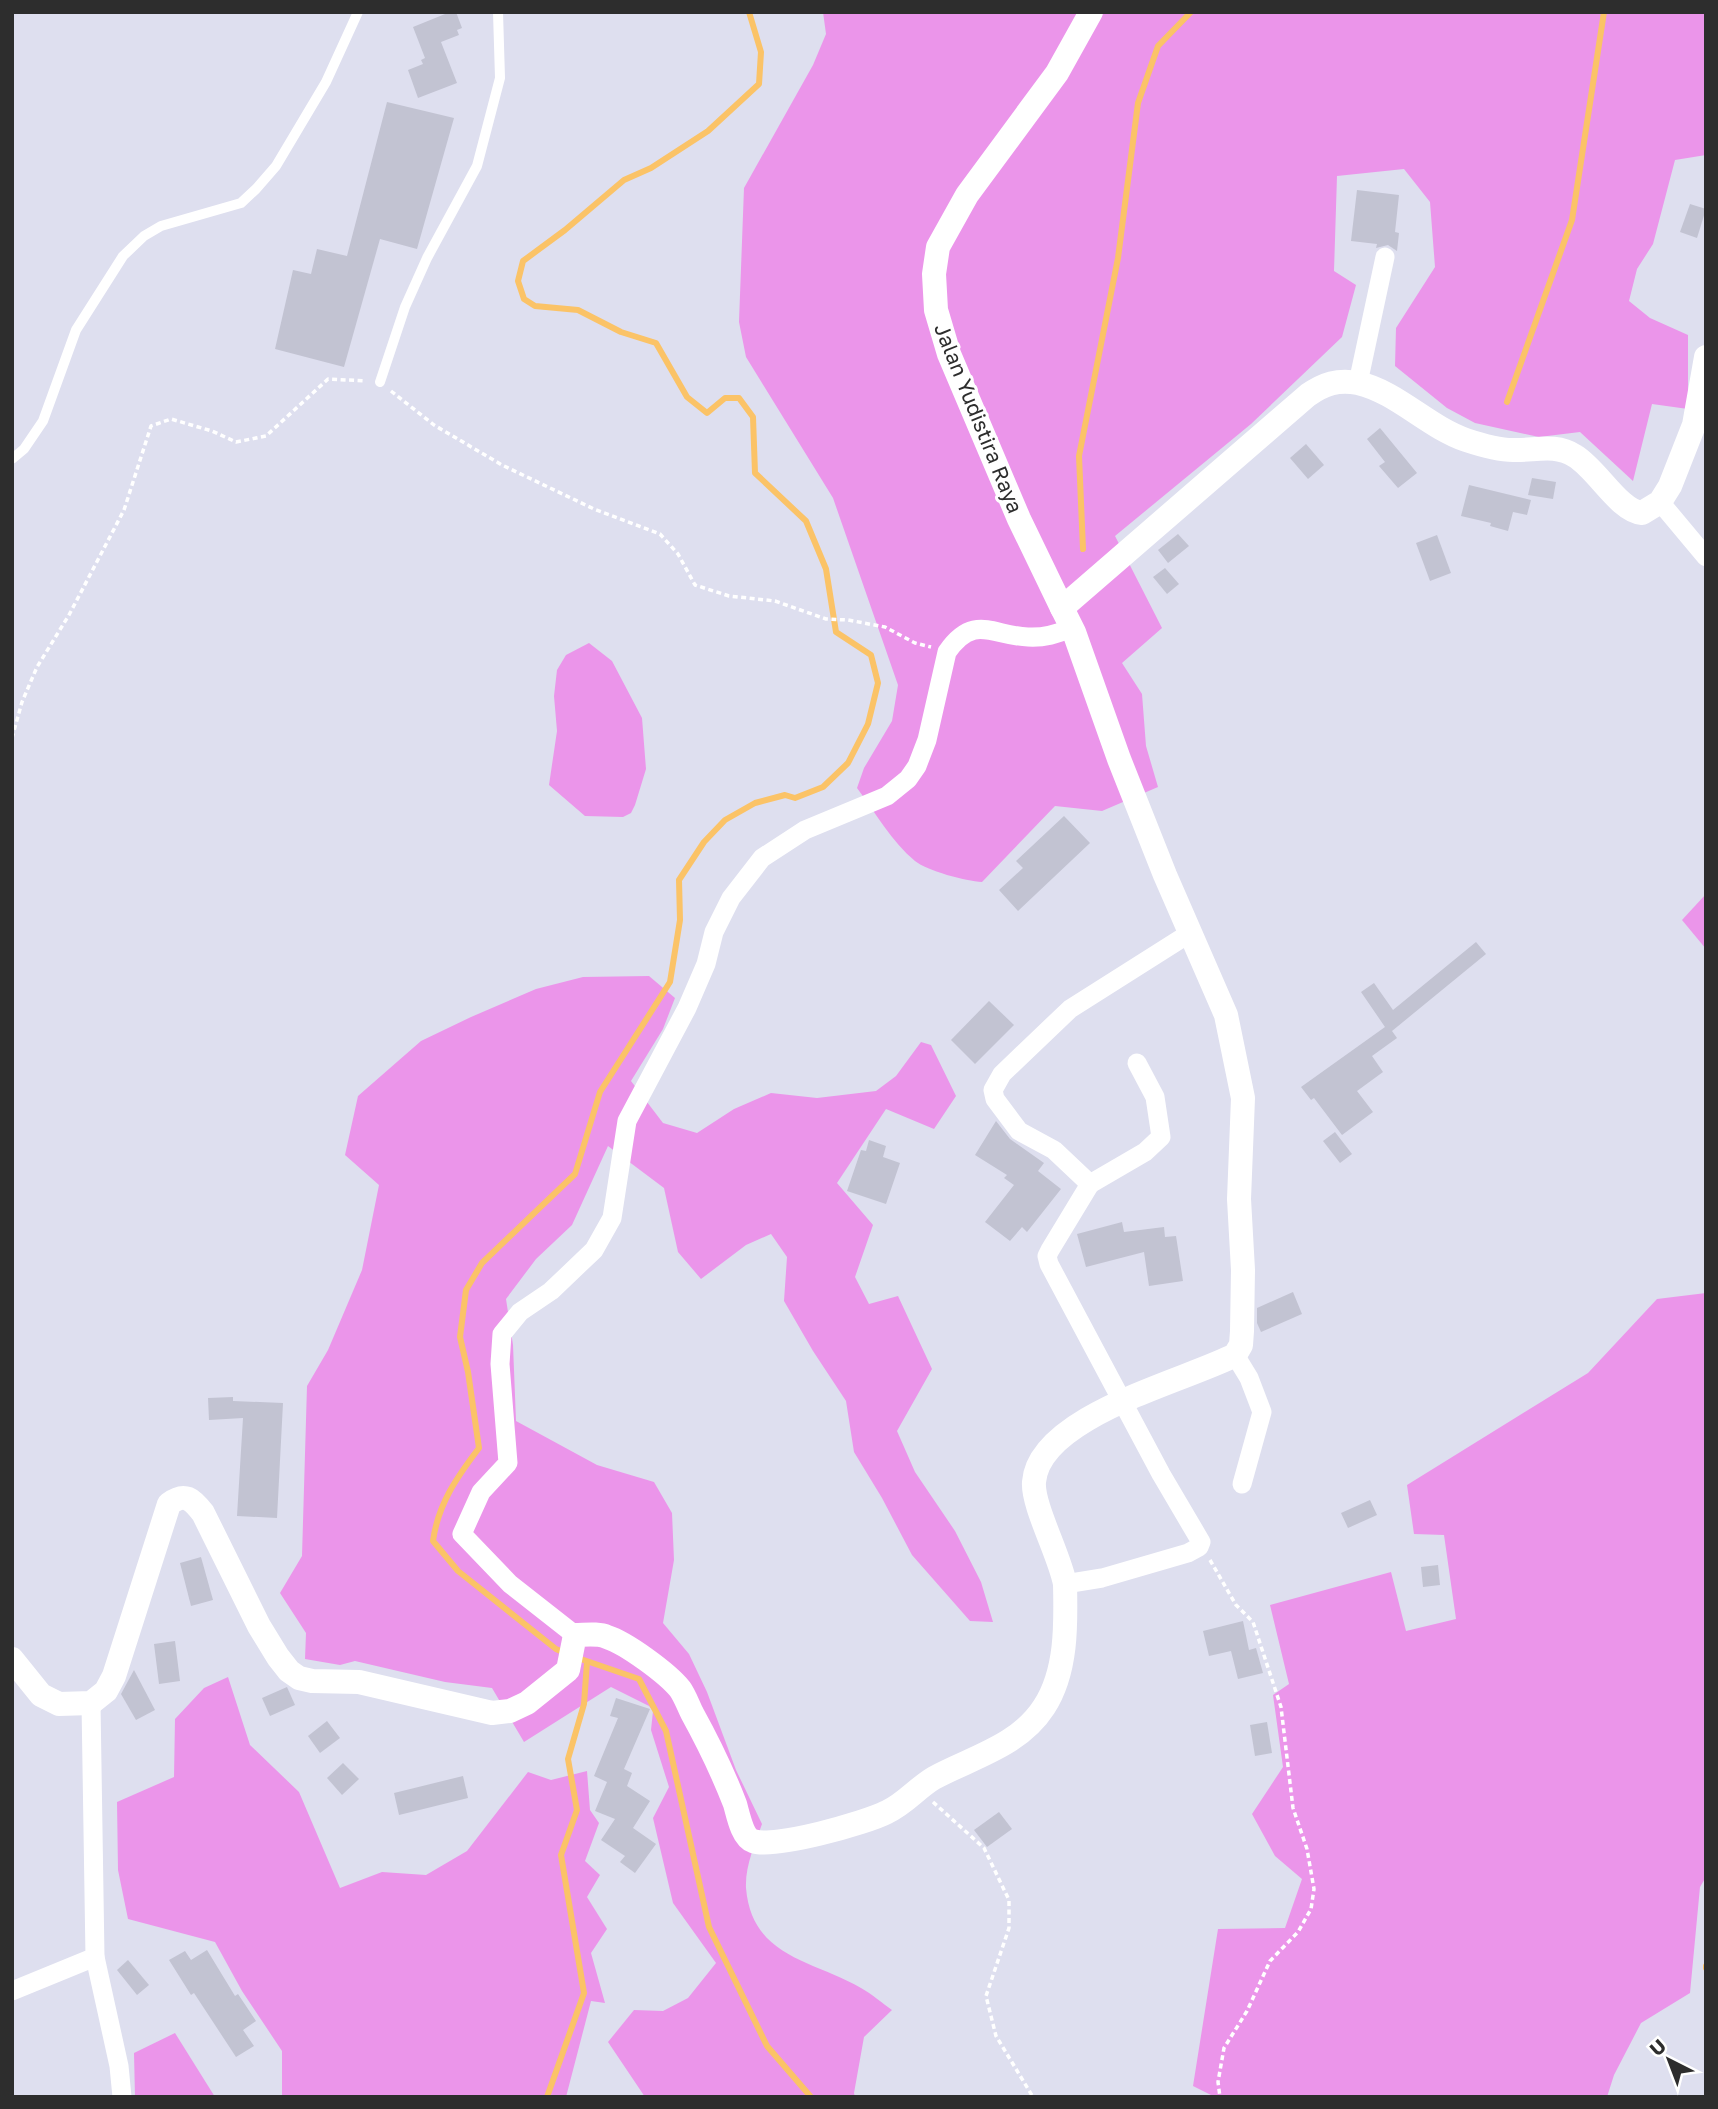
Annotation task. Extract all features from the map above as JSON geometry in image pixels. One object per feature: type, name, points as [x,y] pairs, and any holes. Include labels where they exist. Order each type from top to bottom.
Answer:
[{"type":"street","name":"Jalan Yudistira Raya","points":[[1091,12],[1057,73],[967,195],[938,247],[934,274],[936,310],[949,354],[1019,519],[1067,618],[1119,759],[1226,1015],[1243,1098],[1238,1199],[1243,1270],[1242,1331],[1241,1345],[1235,1355]]},
{"type":"street","points":[[1358,383],[1385,257]]},
{"type":"street","points":[[572,1651],[462,1534],[481,1492],[508,1463],[500,1364],[502,1334],[520,1312],[551,1291],[594,1250],[612,1218],[627,1121],[687,1008],[706,964],[714,932],[732,898],[762,858],[805,830],[887,796],[908,779],[917,766],[927,740],[947,652],[954,641],[973,630],[988,628],[1026,637],[1051,636],[1067,618],[1308,395],[1329,383],[1343,381],[1372,388],[1462,439],[1487,447],[1512,450],[1551,448],[1574,455],[1627,509],[1642,513],[1660,502],[1670,486],[1694,425],[1706,357]]},
{"type":"street","points":[[1660,502],[1706,557]]},
{"type":"street","points":[[1090,1184],[1054,1150],[1018,1130],[995,1099],[993,1090],[1002,1074],[1070,1009],[1190,933]]},
{"type":"street","points":[[1065,1584],[1102,1578],[1188,1553],[1199,1547],[1201,1542],[1122,1401],[1049,1264],[1047,1255],[1090,1184],[1145,1152],[1161,1138],[1155,1097],[1137,1063]]},
{"type":"street","points":[[12,1659],[41,1695],[58,1704],[90,1703],[106,1690],[114,1676],[169,1504],[178,1497],[185,1497],[191,1499],[203,1513],[259,1626],[278,1657],[299,1678],[312,1681],[359,1682],[492,1713],[510,1711],[527,1703],[572,1651],[606,1636],[641,1656],[680,1689],[726,1782],[746,1835],[752,1841],[773,1844],[871,1819],[887,1812],[934,1779],[1014,1738],[1028,1728],[1043,1710],[1055,1690],[1062,1667],[1065,1584],[1063,1570],[1035,1496],[1034,1480],[1045,1454],[1054,1442],[1122,1401],[1235,1355],[1249,1378],[1262,1412],[1242,1484]]},
{"type":"street","points":[[90,1703],[96,1957],[119,2066],[122,2097]]},
{"type":"street","points":[[12,1991],[96,1957]]},
{"type":"lane","points":[[12,459],[24,449],[43,421],[76,330],[123,256],[144,236],[161,226],[241,203],[248,196],[276,166],[312,106],[358,12]]},
{"type":"lane","points":[[380,382],[405,307],[421,271],[477,166],[500,78],[498,12]]},
{"type":"path","points":[[12,738],[22,702],[37,667],[69,615],[124,510],[151,426],[171,419],[212,431],[236,442],[266,436],[328,379],[380,382],[434,425],[502,465],[594,509],[660,534],[678,554],[695,585],[729,596],[775,601],[826,619],[885,627],[915,643],[947,652]]},
{"type":"path","points":[[1201,1542],[1236,1605],[1253,1622],[1281,1707],[1293,1808],[1307,1849],[1314,1889],[1311,1909],[1298,1931],[1270,1961],[1247,2011],[1224,2048],[1218,2082],[1220,2097]]},
{"type":"path","points":[[919,1788],[984,1848],[1009,1900],[1009,1928],[986,1996],[996,2036],[1033,2097]]},
{"type":"shaded area","points":[[823,12],[1706,12],[1706,155],[1675,160],[1653,244],[1637,269],[1629,301],[1650,318],[1688,335],[1688,409],[1652,404],[1633,481],[1580,432],[1539,437],[1475,423],[1447,408],[1395,366],[1396,328],[1435,267],[1430,202],[1404,169],[1337,176],[1334,271],[1356,285],[1342,337],[1251,424],[1115,536],[1162,628],[1122,663],[1142,694],[1146,746],[1158,787],[1102,811],[1055,806],[982,882],[957,878],[928,868],[915,861],[899,845],[857,788],[864,768],[892,721],[898,685],[833,498],[746,357],[739,322],[744,188],[813,65],[826,34]]},
{"type":"shaded area","points":[[589,643],[612,661],[642,718],[646,769],[635,805],[631,813],[623,817],[585,816],[549,785],[557,731],[554,696],[557,670],[566,655]]},
{"type":"shaded area","points":[[1706,894],[1706,949],[1682,920]]},
{"type":"shaded area","points":[[649,976],[675,998],[663,1029],[631,1081],[663,1123],[697,1133],[734,1109],[771,1093],[817,1098],[876,1091],[896,1076],[921,1042],[931,1045],[956,1096],[934,1129],[886,1109],[837,1183],[873,1225],[855,1277],[869,1304],[898,1296],[932,1369],[897,1431],[915,1472],[955,1531],[981,1582],[993,1622],[970,1621],[912,1555],[854,1452],[846,1401],[784,1301],[787,1257],[771,1234],[746,1245],[701,1279],[678,1252],[664,1188],[608,1146],[572,1225],[536,1259],[506,1299],[513,1345],[516,1421],[597,1465],[654,1482],[672,1513],[674,1560],[663,1623],[689,1654],[707,1692],[736,1770],[762,1824],[746,1880],[751,1911],[760,1929],[772,1943],[788,1954],[861,1988],[892,2010],[864,2037],[855,2097],[645,2097],[608,2042],[634,2010],[663,2011],[688,1998],[716,1963],[673,1903],[653,1818],[669,1787],[651,1730],[653,1711],[649,1706],[611,1687],[524,1742],[492,1688],[445,1682],[355,1661],[340,1665],[305,1659],[306,1633],[280,1593],[302,1556],[307,1386],[328,1350],[362,1270],[379,1185],[345,1155],[358,1096],[421,1041],[536,989],[583,977]]},
{"type":"shaded area","points":[[1706,1293],[1706,1877],[1700,1887],[1690,1993],[1641,2023],[1614,2075],[1607,2097],[1215,2097],[1193,2086],[1218,1929],[1285,1928],[1302,1879],[1275,1856],[1252,1814],[1283,1767],[1273,1695],[1289,1684],[1270,1605],[1391,1572],[1406,1631],[1456,1619],[1444,1535],[1414,1534],[1407,1485],[1588,1373],[1657,1299]]},
{"type":"shaded area","points":[[228,1677],[250,1745],[299,1792],[340,1888],[382,1872],[426,1875],[467,1851],[528,1772],[551,1780],[587,1771],[590,1810],[599,1823],[585,1861],[600,1875],[587,1897],[607,1929],[591,1953],[605,2003],[591,2001],[566,2097],[282,2097],[282,2051],[242,1991],[215,1942],[128,1919],[118,1870],[117,1802],[174,1777],[175,1719],[204,1688]]},
{"type":"shaded area","points":[[175,2033],[215,2097],[135,2097],[134,2053]]},
{"type":"building","points":[[456,12],[462,28],[457,30],[459,35],[441,42],[457,83],[418,98],[408,70],[423,64],[421,60],[425,58],[413,27]]},
{"type":"building","points":[[387,102],[454,118],[417,249],[380,239],[344,367],[275,349],[293,270],[311,274],[317,249],[347,256]]},
{"type":"building","points":[[1357,190],[1399,195],[1395,232],[1399,233],[1397,251],[1388,245],[1376,248],[1377,244],[1351,241]]},
{"type":"building","points":[[1690,204],[1706,209],[1697,238],[1680,232]]},
{"type":"building","points":[[1380,428],[1417,473],[1398,488],[1379,466],[1385,462],[1367,439]]},
{"type":"building","points":[[1306,444],[1324,465],[1308,479],[1290,458]]},
{"type":"building","points":[[1532,478],[1556,482],[1553,499],[1528,495]]},
{"type":"building","points":[[1469,485],[1531,500],[1527,515],[1513,512],[1508,531],[1490,526],[1491,523],[1461,516]]},
{"type":"building","points":[[1178,534],[1189,546],[1168,563],[1158,550]]},
{"type":"building","points":[[1437,535],[1451,573],[1430,581],[1416,543]]},
{"type":"building","points":[[1165,568],[1179,584],[1167,594],[1153,577]]},
{"type":"building","points":[[1064,816],[1090,843],[1018,911],[999,890],[1023,868],[1016,861]]},
{"type":"building","points":[[1476,942],[1486,954],[1392,1031],[1397,1038],[1372,1056],[1383,1072],[1357,1091],[1373,1112],[1342,1135],[1314,1098],[1311,1100],[1301,1087],[1385,1027],[1361,992],[1374,983],[1393,1010]]},
{"type":"building","points":[[989,1001],[1014,1025],[975,1064],[951,1040]]},
{"type":"building","points":[[996,1121],[1010,1139],[1044,1163],[1038,1171],[1061,1189],[1027,1232],[1022,1227],[1010,1241],[985,1222],[1014,1185],[1004,1178],[1007,1175],[975,1155]]},
{"type":"building","points":[[1335,1132],[1352,1154],[1340,1163],[1323,1141]]},
{"type":"building","points":[[869,1140],[886,1146],[883,1157],[900,1163],[886,1204],[847,1191],[861,1150],[866,1151]]},
{"type":"building","points":[[1122,1222],[1124,1232],[1164,1227],[1165,1237],[1176,1236],[1183,1281],[1149,1286],[1144,1252],[1086,1267],[1077,1234]]},
{"type":"building","points":[[1293,1292],[1302,1314],[1261,1332],[1257,1323],[1257,1308]]},
{"type":"building","points":[[233,1397],[233,1401],[283,1403],[277,1518],[237,1516],[243,1418],[209,1420],[208,1398]]},
{"type":"building","points":[[1370,1500],[1377,1515],[1348,1528],[1341,1513]]},
{"type":"building","points":[[201,1557],[213,1600],[191,1606],[180,1563]]},
{"type":"building","points":[[1438,1565],[1440,1585],[1423,1587],[1421,1567]]},
{"type":"building","points":[[1243,1621],[1249,1650],[1256,1648],[1263,1673],[1238,1679],[1231,1651],[1209,1656],[1203,1631]]},
{"type":"building","points":[[175,1641],[180,1681],[159,1684],[154,1644]]},
{"type":"building","points":[[134,1670],[155,1710],[136,1720],[121,1694]]},
{"type":"building","points":[[287,1687],[295,1705],[270,1716],[262,1698]]},
{"type":"building","points":[[616,1698],[650,1709],[624,1769],[632,1773],[627,1786],[650,1801],[633,1828],[656,1844],[635,1873],[620,1862],[625,1856],[601,1840],[615,1819],[595,1811],[607,1782],[594,1776],[618,1718],[610,1716]]},
{"type":"building","points":[[327,1721],[340,1738],[320,1753],[308,1736]]},
{"type":"building","points":[[1267,1722],[1272,1753],[1255,1756],[1250,1725]]},
{"type":"building","points":[[343,1763],[359,1779],[342,1795],[327,1778]]},
{"type":"building","points":[[463,1776],[468,1798],[399,1815],[394,1793]]},
{"type":"building","points":[[999,1812],[1012,1829],[987,1847],[974,1830]]},
{"type":"building","points":[[207,1950],[235,1996],[238,1994],[256,2021],[243,2030],[254,2046],[236,2057],[169,1960],[185,1951],[191,1960]]},
{"type":"building","points":[[128,1960],[149,1985],[137,1995],[117,1970]]},
{"type":"waterway","points":[[565,1653],[556,1649],[458,1571],[433,1541],[444,1503],[456,1480],[479,1448],[460,1337],[466,1290],[482,1263],[575,1174],[600,1092],[670,982],[680,920],[679,880],[704,842],[725,820],[755,803],[785,795],[795,798],[823,787],[848,763],[868,724],[878,683],[871,655],[836,632],[826,569],[806,521],[755,473],[753,417],[739,398],[725,398],[707,413],[687,397],[656,343],[621,332],[578,310],[535,306],[524,299],[518,281],[523,261],[624,180],[651,168],[708,131],[759,84],[761,52],[749,12]]},
{"type":"waterway","points":[[1083,549],[1079,456],[1118,258],[1138,103],[1158,46],[1191,12]]},
{"type":"waterway","points":[[1507,402],[1572,220],[1604,12]]},
{"type":"waterway","points":[[575,1657],[639,1679],[666,1731],[709,1927],[767,2046],[811,2097]]},
{"type":"waterway","points":[[547,2097],[584,1993],[561,1855],[577,1810],[568,1759],[584,1704],[587,1662]]}]
